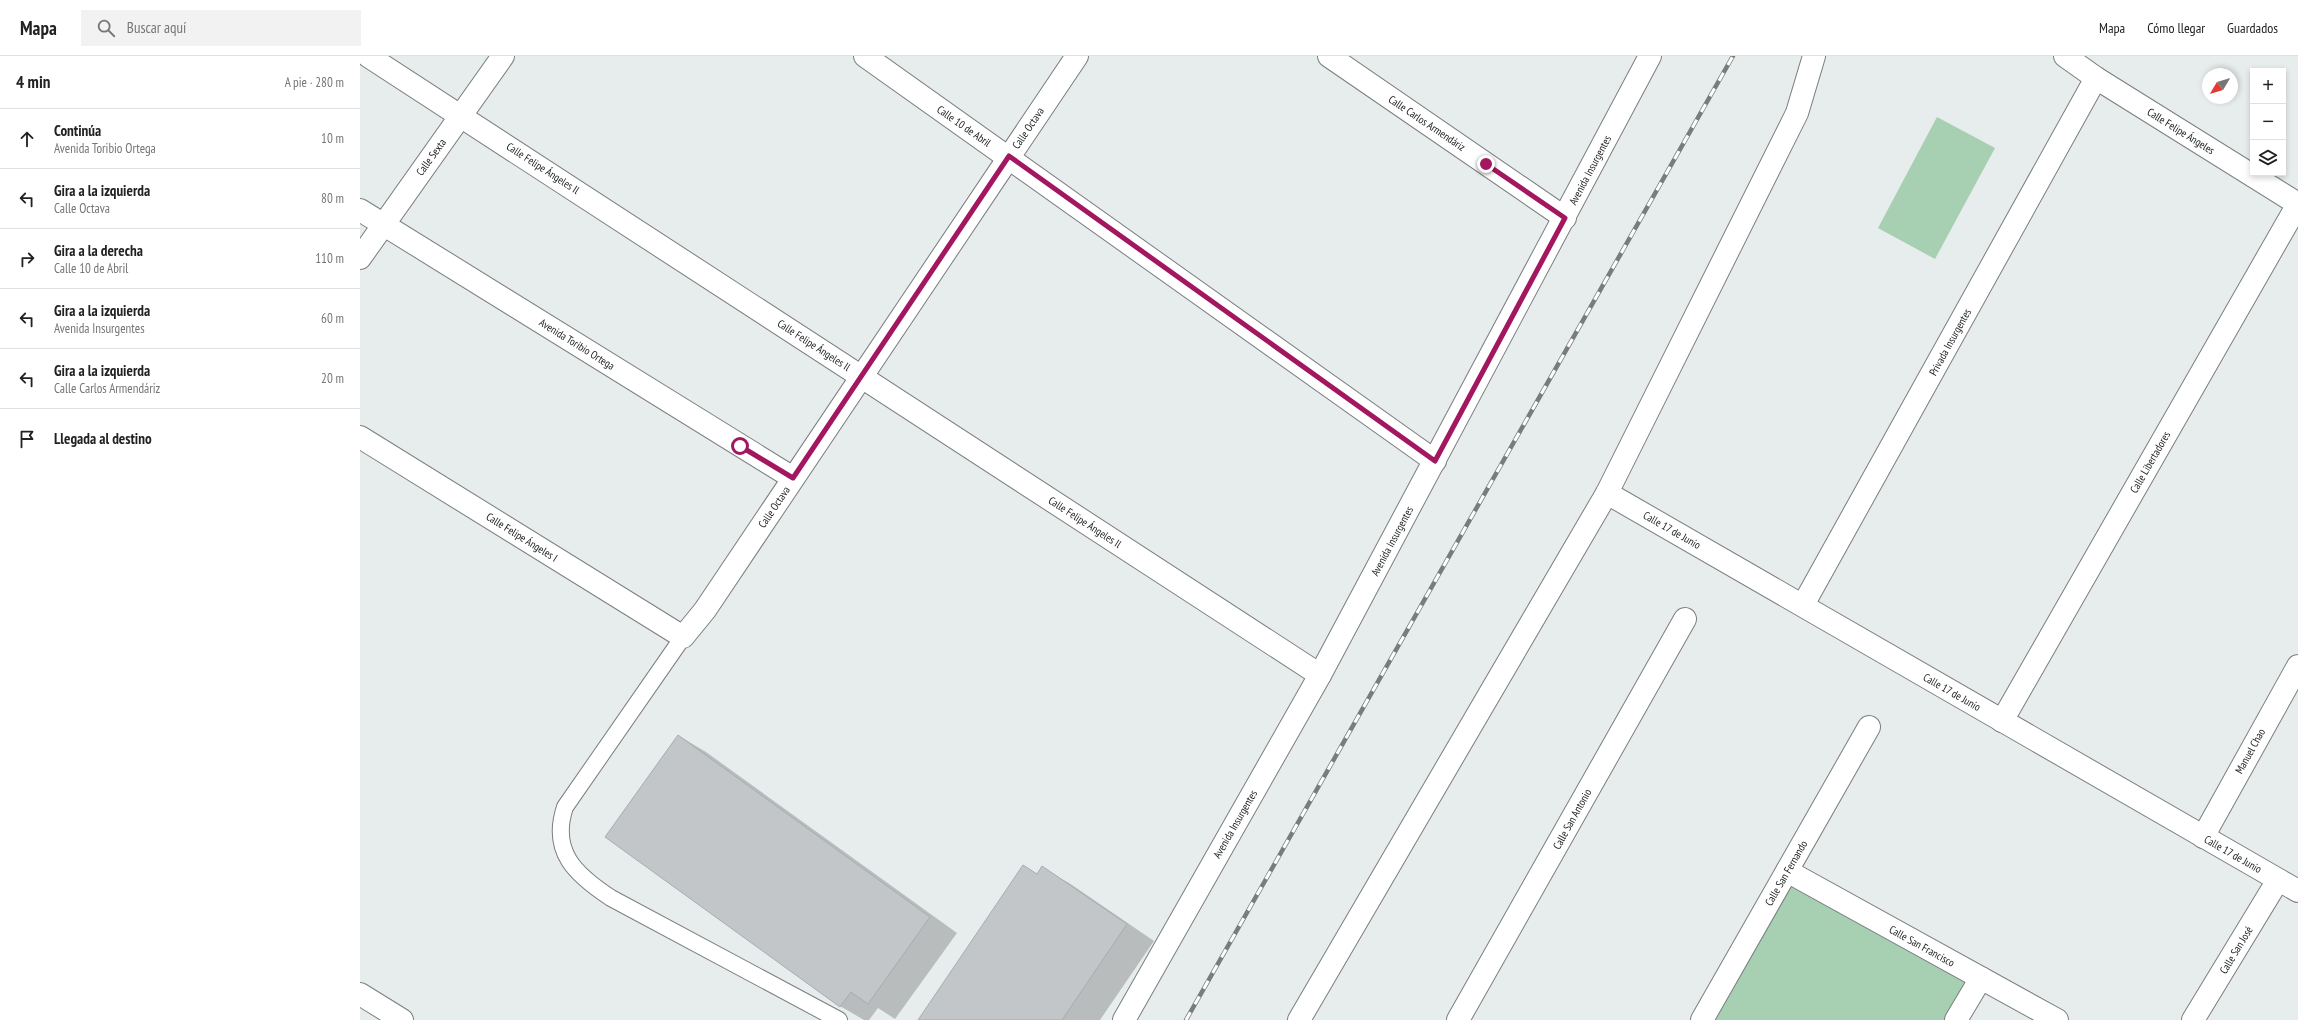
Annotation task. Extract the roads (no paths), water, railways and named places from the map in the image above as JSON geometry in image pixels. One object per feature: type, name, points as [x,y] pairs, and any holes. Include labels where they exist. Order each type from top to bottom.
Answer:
[{"type":"street","name":"Calle Felipe Ángeles Il","points":[[368,56],[461,115],[1320,675]]},
{"type":"street","name":"Calle Sexta","points":[[360,258],[503,56]]},
{"type":"street","name":"Calle 10 de Abril","points":[[865,56],[1009,156],[1435,461]]},
{"type":"street","name":"Calle Octava","points":[[683,637],[705,610],[1077,56]]},
{"type":"street","name":"Calle Carlos Armendáriz","points":[[1329,56],[1565,218]]},
{"type":"street","name":"Avenida Insurgentes","points":[[1124,1020],[1320,675],[1565,218],[1650,56]]},
{"type":"street","points":[[1299,1020],[1607,493],[1797,113],[1814,56]]},
{"type":"street","name":"Calle Felipe Ángeles","points":[[2064,56],[2096,78],[2298,204]]},
{"type":"street","name":"Privada Insurgentes","points":[[1803,605],[2096,78]]},
{"type":"street","name":"Calle Libertadores","points":[[2002,721],[2298,204]]},
{"type":"street","name":"Avenida Toribio Ortega","points":[[360,210],[793,478]]},
{"type":"street","name":"Calle Felipe Ángeles I","points":[[360,438],[683,637]]},
{"type":"street","name":"Calle 17 de Junio","points":[[1607,493],[2298,891]]},
{"type":"street","name":"Calle San Antonio","points":[[1458,1020],[1685,619]]},
{"type":"street","name":"Manuel Chao","points":[[2203,837],[2298,666]]},
{"type":"street","name":"Calle San Fernando","points":[[1702,1020],[1869,727]]},
{"type":"street","name":"Calle San Francisco","points":[[1787,871],[2057,1020]]},
{"type":"street","name":"Calle San José","points":[[2193,1020],[2278,880]]},
{"type":"street","points":[[1956,1020],[1981,978]]},
{"type":"street","points":[[360,994],[402,1020]]},
{"type":"lane","points":[[683,637],[565,806],[560,836],[564,850],[573,869],[582,878],[611,898],[839,1020]]},
{"type":"railway","points":[[1186,1020],[1733,56]]}]
